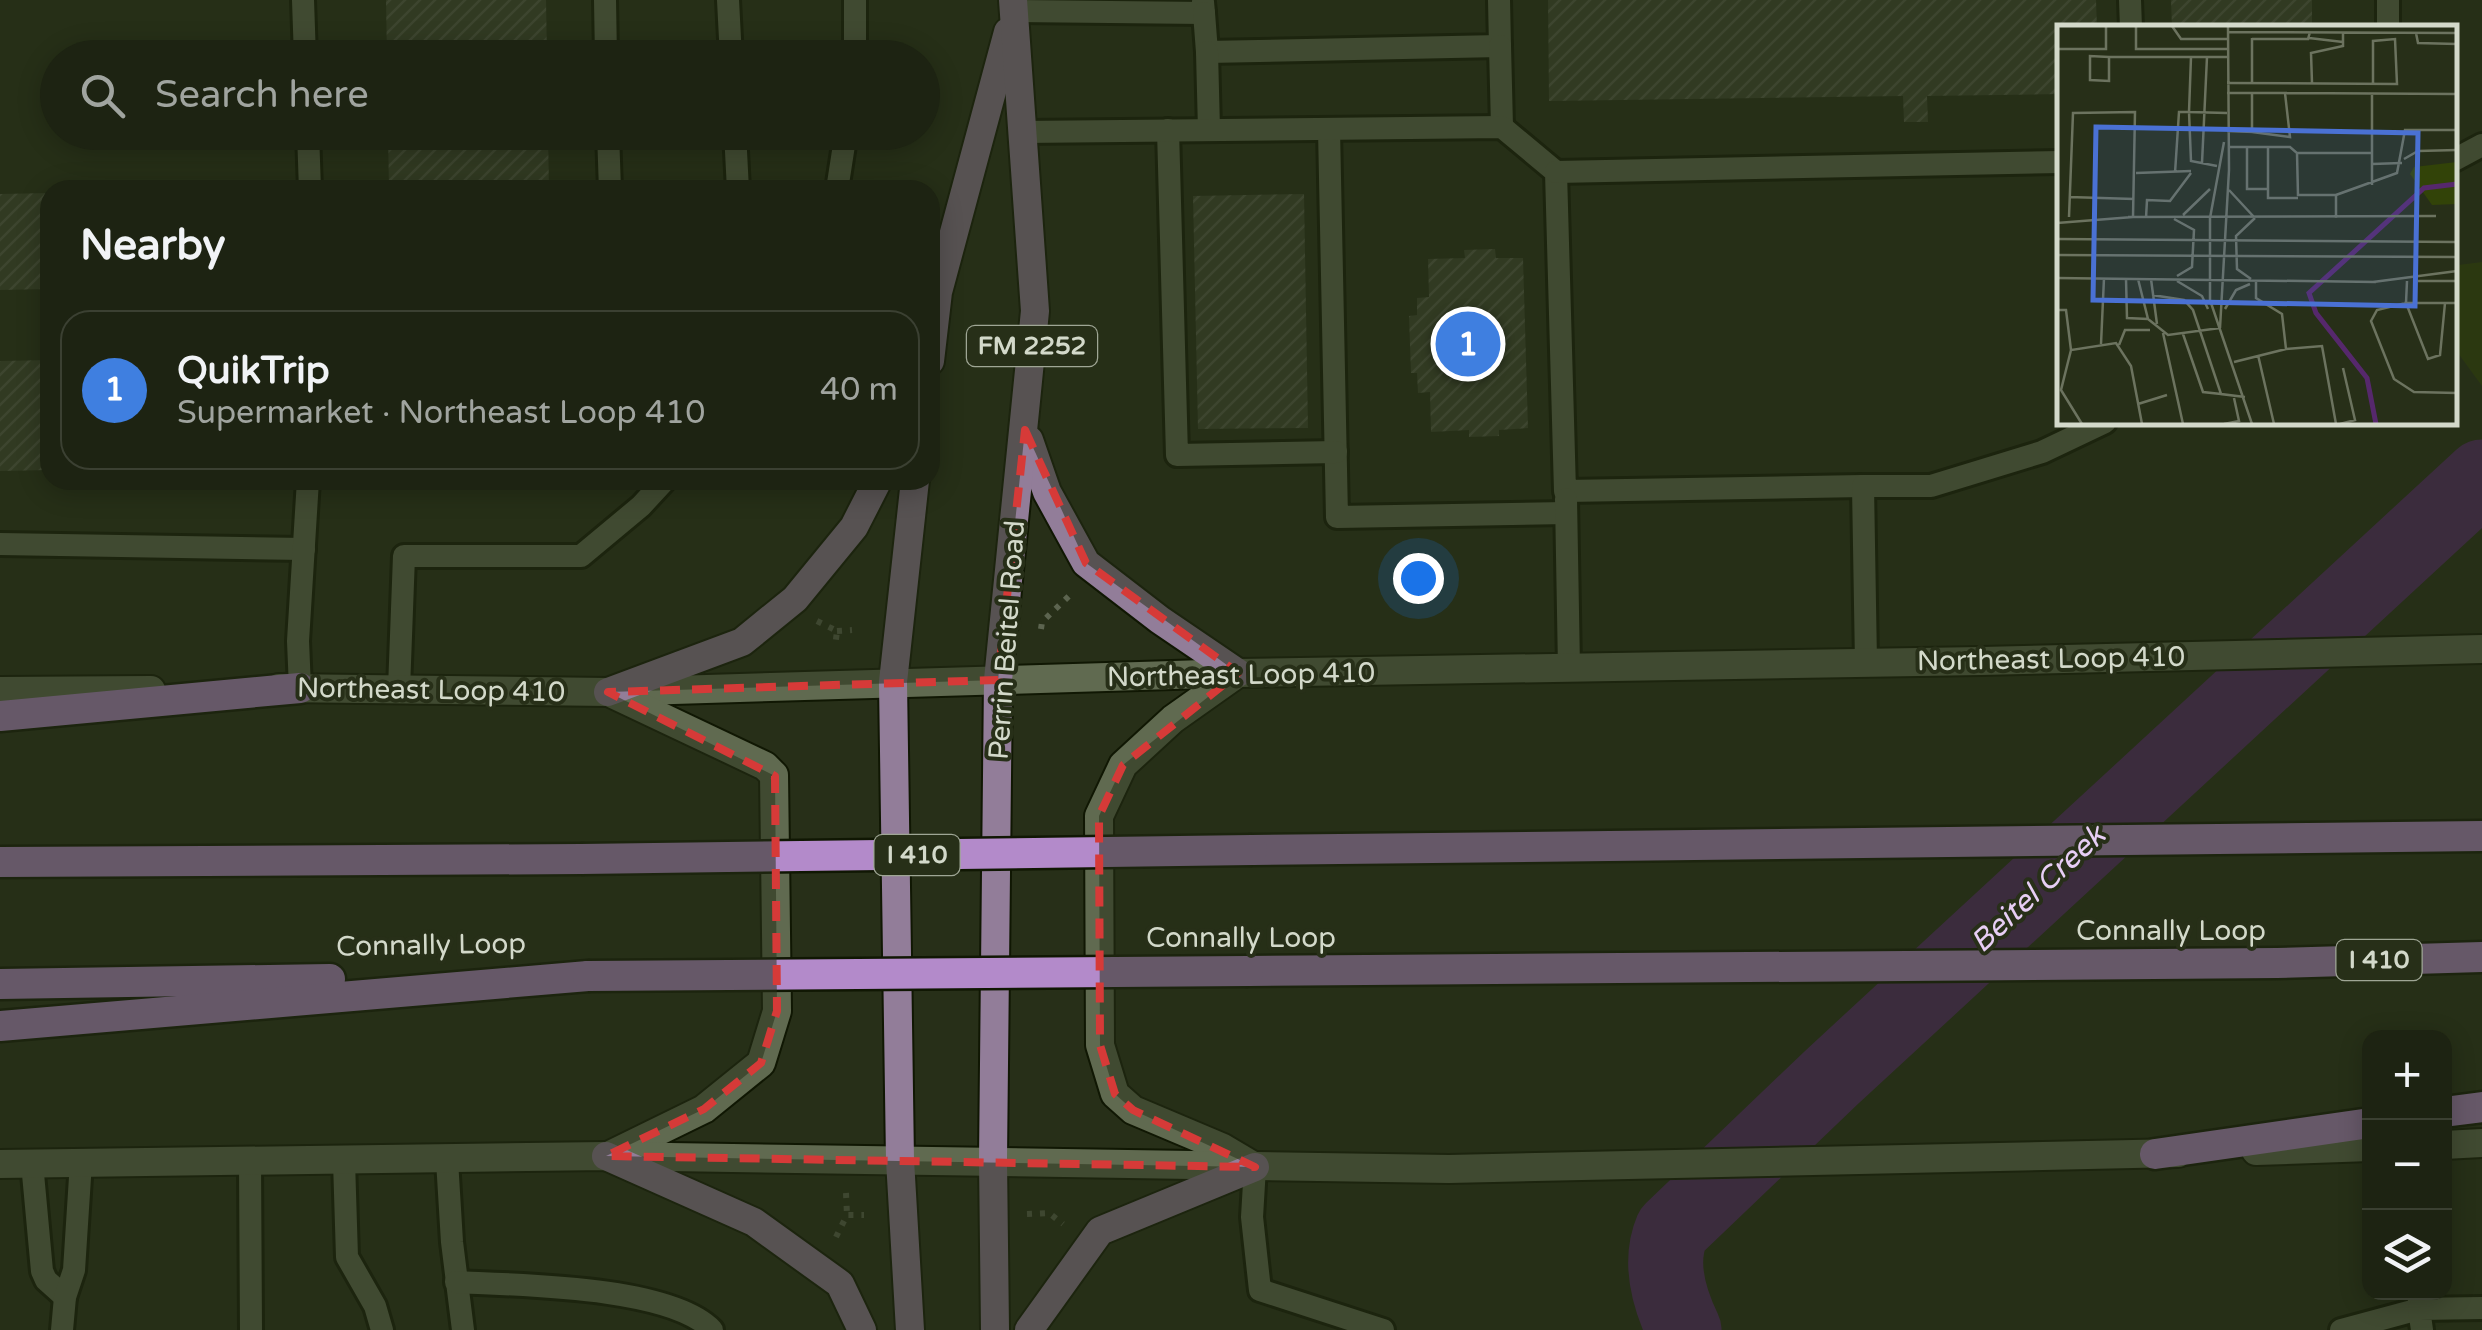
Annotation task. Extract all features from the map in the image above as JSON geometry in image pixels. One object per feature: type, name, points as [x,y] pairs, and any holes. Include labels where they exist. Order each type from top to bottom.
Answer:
[{"type":"highway","points":[[0,716],[300,688]]},
{"type":"highway","name":"I 410","points":[[0,862],[581,859],[2482,836]]},
{"type":"highway","name":"Connally Loop","points":[[0,984],[2482,957]]},
{"type":"highway","points":[[0,1026],[588,976]]},
{"type":"highway","points":[[2452,1111],[2482,1107]]},
{"type":"highway","points":[[2155,1154],[2362,1124]]},
{"type":"main road","name":"Perrin Beitel Road","points":[[994,1330],[998,680],[1035,310],[1013,6]]},
{"type":"main road","name":"FM 2252","points":[[940,264],[1013,6]]},
{"type":"main road","points":[[1026,430],[1047,492],[1086,563],[1238,673],[1174,719],[1123,765],[1099,816],[1100,1045],[1116,1094],[1133,1110],[1223,1148],[1256,1167]]},
{"type":"main road","points":[[608,692],[742,642],[795,599],[854,527],[873,490]]},
{"type":"main road","points":[[910,1330],[900,1160],[893,682],[914,490]]},
{"type":"main road","name":"Northeast Loop 410","points":[[0,692],[300,688],[608,692],[1238,673],[2482,648]]},
{"type":"main road","points":[[606,1156],[704,1109],[761,1063],[776,1010],[774,775],[764,766],[608,692]]},
{"type":"main road","points":[[2452,1144],[2482,1143]]},
{"type":"main road","points":[[0,1164],[606,1156],[1449,1169],[2362,1147]]},
{"type":"main road","points":[[606,1156],[754,1222],[840,1284],[862,1330]]},
{"type":"main road","points":[[1029,1330],[1100,1231],[1256,1167]]},
{"type":"lane","points":[[303,0],[304,40]]},
{"type":"lane","points":[[605,0],[606,40]]},
{"type":"lane","points":[[728,0],[730,40]]},
{"type":"lane","points":[[855,0],[855,40]]},
{"type":"lane","points":[[1499,0],[1502,127]]},
{"type":"lane","points":[[1013,6],[1204,6],[1209,130]]},
{"type":"lane","points":[[1207,52],[1500,46]]},
{"type":"lane","points":[[1022,132],[1502,127],[1556,172],[2057,162]]},
{"type":"lane","points":[[1330,129],[1338,517],[1863,486],[1932,486],[2042,452],[2099,425]]},
{"type":"lane","points":[[1168,130],[1177,455],[1336,452]]},
{"type":"lane","points":[[2457,158],[2482,144]]},
{"type":"lane","points":[[309,150],[310,180]]},
{"type":"lane","points":[[609,150],[610,180]]},
{"type":"lane","points":[[736,150],[737,180]]},
{"type":"lane","points":[[839,180],[843,150]]},
{"type":"lane","points":[[1556,172],[1569,668]]},
{"type":"lane","points":[[1863,486],[1866,663]]},
{"type":"lane","points":[[300,688],[298,641],[307,490]]},
{"type":"lane","points":[[399,689],[404,556],[581,556],[656,490]]},
{"type":"lane","points":[[0,544],[304,549]]},
{"type":"lane","points":[[447,1160],[463,1330]]},
{"type":"lane","points":[[250,1161],[251,1330]]},
{"type":"lane","points":[[344,1161],[347,1258],[375,1306],[382,1330]]},
{"type":"lane","points":[[62,1330],[65,1297],[74,1270],[80,1162]]},
{"type":"lane","points":[[32,1163],[42,1271],[65,1297]]},
{"type":"lane","points":[[1256,1167],[1252,1217],[1260,1290],[1383,1330]]},
{"type":"lane","points":[[456,1282],[556,1286],[638,1298],[702,1320],[712,1330]]},
{"type":"lane","points":[[2341,1330],[2420,1310],[2482,1308]]},
{"type":"path","points":[[1040,634],[1042,622],[1074,590]]},
{"type":"path","points":[[816,621],[837,631],[852,630]]},
{"type":"path","points":[[836,647],[837,631]]},
{"type":"path","points":[[836,1236],[847,1214],[846,1193]]},
{"type":"path","points":[[1048,1202],[1049,1213]]},
{"type":"path","points":[[1026,1214],[1049,1213],[1063,1224]]},
{"type":"path","points":[[847,1214],[864,1215]]},
{"type":"highlighted area","points":[[1025,430],[1086,563],[1238,673],[1123,765],[1099,816],[1100,1045],[1115,1094],[1133,1110],[1255,1167],[606,1156],[704,1109],[761,1063],[777,1011],[775,776],[608,692],[998,680]]},
{"type":"green space","points":[[2482,262],[2482,386],[2457,352],[2458,265]]},
{"type":"building","points":[[386,0],[546,0],[547,40],[387,40]]},
{"type":"building","points":[[1548,0],[2096,0],[2097,25],[2057,25],[2057,94],[1927,96],[1928,122],[1904,122],[1903,96],[1549,101]]},
{"type":"building","points":[[2171,0],[2312,0],[2312,25],[2172,25]]},
{"type":"building","points":[[388,150],[548,150],[549,180],[389,180]]},
{"type":"building","points":[[40,193],[40,289],[0,290],[0,194]]},
{"type":"building","points":[[1304,194],[1308,428],[1198,429],[1193,196]]},
{"type":"building","points":[[1495,249],[1496,258],[1523,258],[1528,428],[1499,430],[1499,436],[1469,437],[1469,430],[1431,432],[1430,392],[1418,393],[1417,373],[1411,373],[1409,316],[1417,315],[1417,298],[1429,297],[1428,259],[1465,258],[1464,250]]},
{"type":"building","points":[[40,360],[40,470],[0,471],[0,361]]},
{"type":"waterway","name":"Beitel Creek","points":[[1684,1330],[1667,1281],[1666,1255],[1672,1230],[1832,1077],[2482,477]]},
{"type":"place","name":"QuikTrip","points":[[1468,344]]}]
